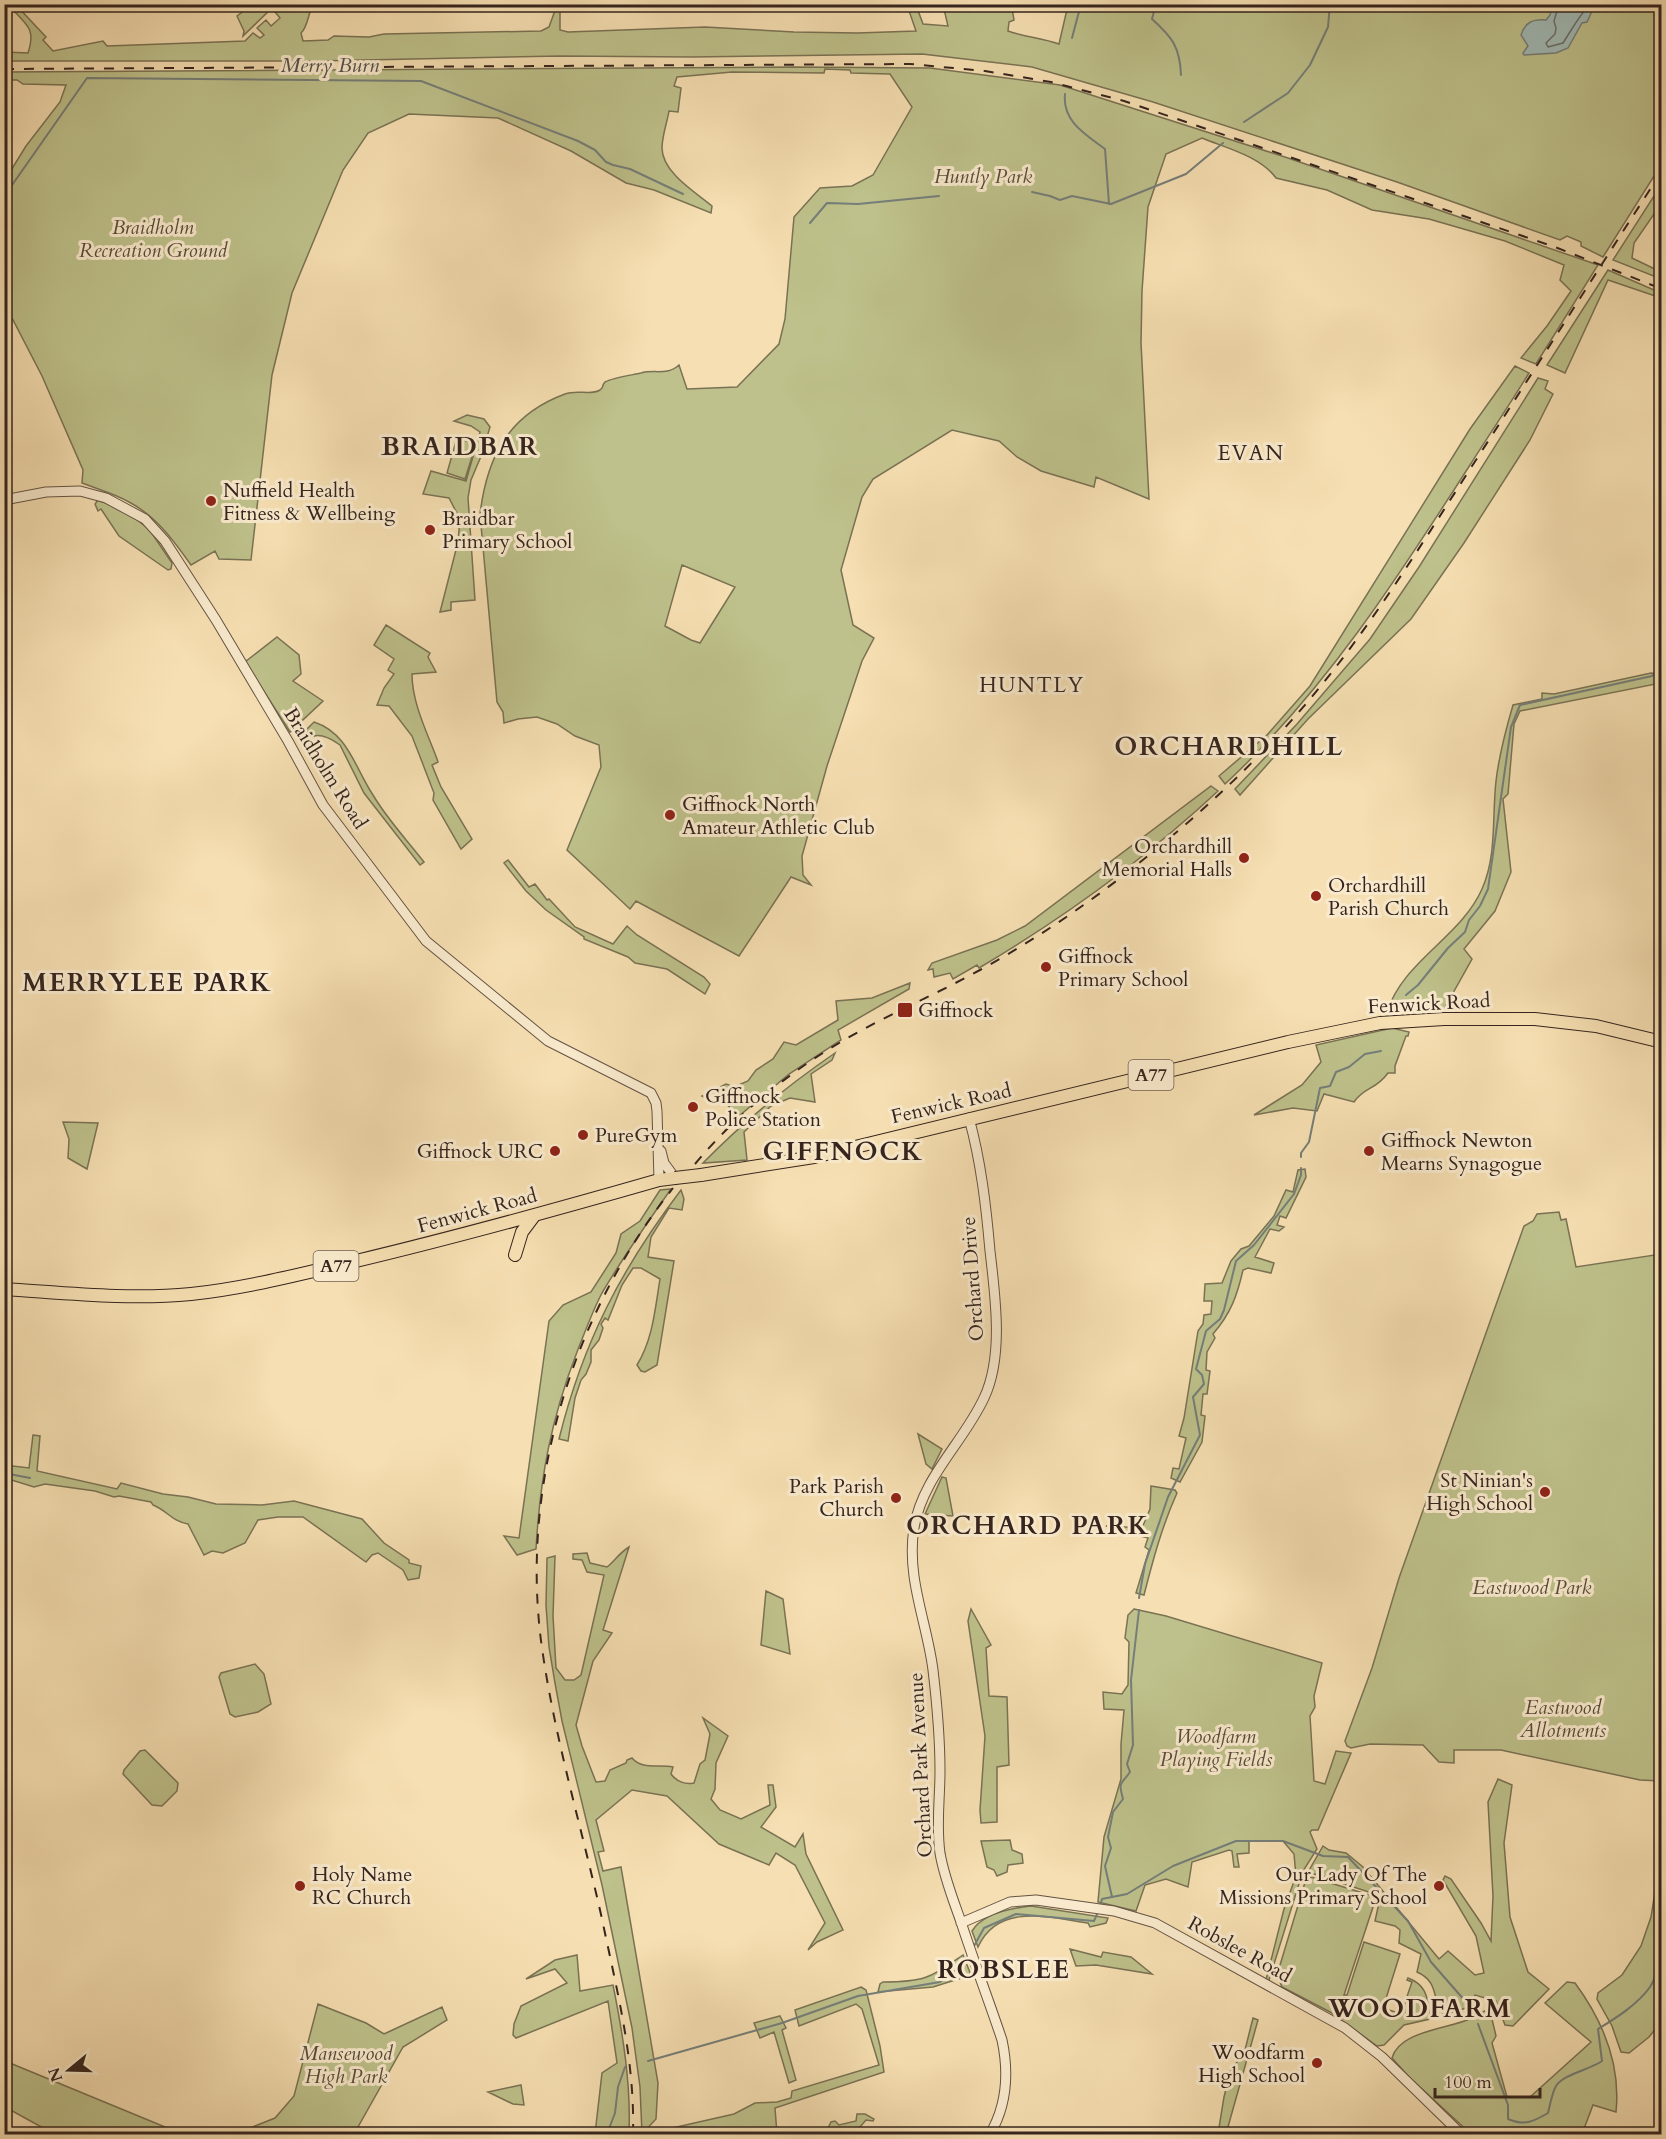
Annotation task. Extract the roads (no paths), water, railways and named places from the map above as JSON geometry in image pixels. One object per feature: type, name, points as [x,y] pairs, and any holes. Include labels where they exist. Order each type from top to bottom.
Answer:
[{"type":"main road","name":"Fenwick Road","points":[[4,1289],[152,1297],[271,1281],[423,1245],[659,1180],[814,1157],[1326,1033],[1380,1023],[1435,1019],[1535,1019],[1596,1026],[1662,1042]]},
{"type":"main road","points":[[515,1255],[522,1232],[535,1215]]},
{"type":"street","name":"Braidholm Road","points":[[4,500],[59,490],[94,494],[133,511],[156,529],[250,678],[323,805],[426,941],[548,1041],[650,1092],[656,1103],[659,1180]]},
{"type":"street","name":"Orchard Drive","points":[[944,1462],[977,1413],[986,1395],[997,1338],[983,1177],[969,1118]]},
{"type":"street","name":"Braidholm Road","points":[[659,1146],[664,1163],[675,1178]]},
{"type":"street","name":"Orchard Park Avenue","points":[[944,1462],[933,1477],[920,1506],[911,1552],[914,1582],[931,1656],[936,1694],[940,1772],[938,1824],[940,1854],[948,1884],[1002,2040],[1006,2065],[1004,2099],[998,2119],[990,2134]]},
{"type":"street","name":"Robslee Road","points":[[961,1923],[996,1906],[1022,1900],[1099,1908],[1155,1923],[1345,2028],[1382,2057],[1461,2134]]},
{"type":"water","points":[[1559,4],[1603,5],[1593,9],[1587,22],[1582,23],[1568,48],[1556,53],[1524,55],[1528,46],[1521,35],[1527,24],[1537,20],[1546,20],[1552,8]]},
{"type":"waterway","points":[[1072,38],[1081,4]]},
{"type":"waterway","points":[[1156,4],[1152,19],[1174,43],[1179,57],[1181,75]]},
{"type":"waterway","points":[[1244,122],[1288,93],[1310,65],[1328,27],[1330,4]]},
{"type":"waterway","name":"Merry Burn","points":[[10,188],[87,78],[421,81],[578,141],[595,150],[606,162],[630,169],[683,194]]},
{"type":"waterway","points":[[1065,94],[1067,112],[1076,126],[1105,149],[1109,204]]},
{"type":"waterway","points":[[1032,192],[1060,200],[1072,196],[1111,204],[1186,174],[1223,143]]},
{"type":"waterway","points":[[810,223],[827,203],[858,204],[939,196]]},
{"type":"waterway","points":[[1406,995],[1418,985],[1448,948],[1465,932],[1469,920],[1480,906],[1488,889],[1511,727],[1520,705],[1652,676],[1657,669],[1662,668]]},
{"type":"waterway","points":[[1301,1157],[1301,1153],[1309,1142],[1320,1088],[1330,1086],[1336,1072],[1349,1067],[1365,1054],[1381,1051]]},
{"type":"waterway","points":[[1139,1598],[1145,1564],[1168,1497],[1200,1435],[1193,1397],[1204,1384],[1202,1375],[1196,1369],[1206,1331],[1220,1319],[1224,1310],[1236,1261],[1254,1245],[1294,1194],[1301,1175],[1301,1168]]},
{"type":"waterway","points":[[4,1473],[30,1478]]},
{"type":"waterway","points":[[1112,1897],[1105,1866],[1111,1848],[1108,1837],[1113,1812],[1123,1799],[1121,1784],[1130,1772],[1127,1764],[1133,1745],[1131,1680],[1139,1610]]},
{"type":"waterway","points":[[1100,1906],[1102,1899],[1127,1894],[1173,1866],[1236,1841],[1283,1841],[1323,1856],[1348,1857],[1408,1921],[1431,1962],[1466,2002]]},
{"type":"waterway","points":[[974,1946],[984,1928],[1016,1914],[1094,1921],[1098,1912]]},
{"type":"waterway","points":[[1478,2024],[1508,2105],[1508,2119],[1524,2123],[1538,2119],[1548,2113],[1553,2092],[1560,2082],[1602,2061],[1598,2029],[1619,2016],[1645,1994],[1657,1972],[1662,1945]]},
{"type":"waterway","points":[[648,2061],[782,2023],[858,1996],[940,1982],[962,1966],[969,1954]]},
{"type":"waterway","points":[[607,2134],[615,2113],[618,2087],[625,2067]]},
{"type":"railway","points":[[4,69],[910,64],[985,71],[1051,82],[1124,101],[1555,247],[1662,289]]},
{"type":"railway","points":[[695,1164],[712,1144],[751,1107],[814,1059],[860,1031],[1003,957],[1092,899],[1180,829],[1253,762],[1319,689],[1375,614],[1662,171]]},
{"type":"railway","points":[[633,2134],[631,2079],[619,1999],[547,1682],[537,1587],[539,1526],[547,1465],[561,1405],[581,1347],[607,1291],[637,1238],[673,1188]]},
{"type":"place","name":"Nuffield Health Fitness & Wellbeing","points":[[211,501]]},
{"type":"place","name":"Braidbar Primary School","points":[[430,530]]},
{"type":"place","name":"Giffnock North Amateur Athletic Club","points":[[670,815]]},
{"type":"place","name":"Orchardhill Memorial Halls","points":[[1244,858]]},
{"type":"place","name":"Orchardhill Parish Church","points":[[1316,896]]},
{"type":"place","name":"Giffnock Primary School","points":[[1046,967]]},
{"type":"place","name":"Giffnock","points":[[905,1010]]},
{"type":"place","name":"Giffnock Police Station","points":[[693,1107]]},
{"type":"place","name":"PureGym","points":[[583,1135]]},
{"type":"place","name":"Giffnock URC","points":[[555,1151]]},
{"type":"place","name":"Giffnock Newton Mearns Synagogue","points":[[1369,1151]]},
{"type":"place","name":"St Ninian's High School","points":[[1545,1492]]},
{"type":"place","name":"Park Parish Church","points":[[896,1498]]},
{"type":"place","name":"Holy Name RC Church","points":[[300,1886]]},
{"type":"place","name":"Our Lady Of The Missions Primary School","points":[[1439,1886]]},
{"type":"place","name":"Woodfarm High School","points":[[1317,2063]]},
{"type":"district","name":"BRAIDBAR","points":[[460,446]]},
{"type":"district","name":"EVAN","points":[[1251,453]]},
{"type":"district","name":"HUNTLY","points":[[1032,685]]},
{"type":"district","name":"ORCHARDHILL","points":[[1229,746]]},
{"type":"district","name":"MERRYLEE PARK","points":[[147,982]]},
{"type":"district","name":"GIFFNOCK","points":[[843,1151]]},
{"type":"district","name":"ORCHARD PARK","points":[[1028,1525]]},
{"type":"district","name":"ROBSLEE","points":[[1004,1969]]},
{"type":"district","name":"WOODFARM","points":[[1420,2008]]},
{"type":"park label","name":"Huntly Park","points":[[983,176]]},
{"type":"park label","name":"Braidholm Recreation Ground","points":[[153,238]]},
{"type":"park label","name":"Eastwood Park","points":[[1532,1587]]},
{"type":"park label","name":"Eastwood Allotments","points":[[1563,1718]]},
{"type":"park label","name":"Woodfarm Playing Fields","points":[[1216,1748]]},
{"type":"park label","name":"Mansewood High Park","points":[[346,2064]]}]
